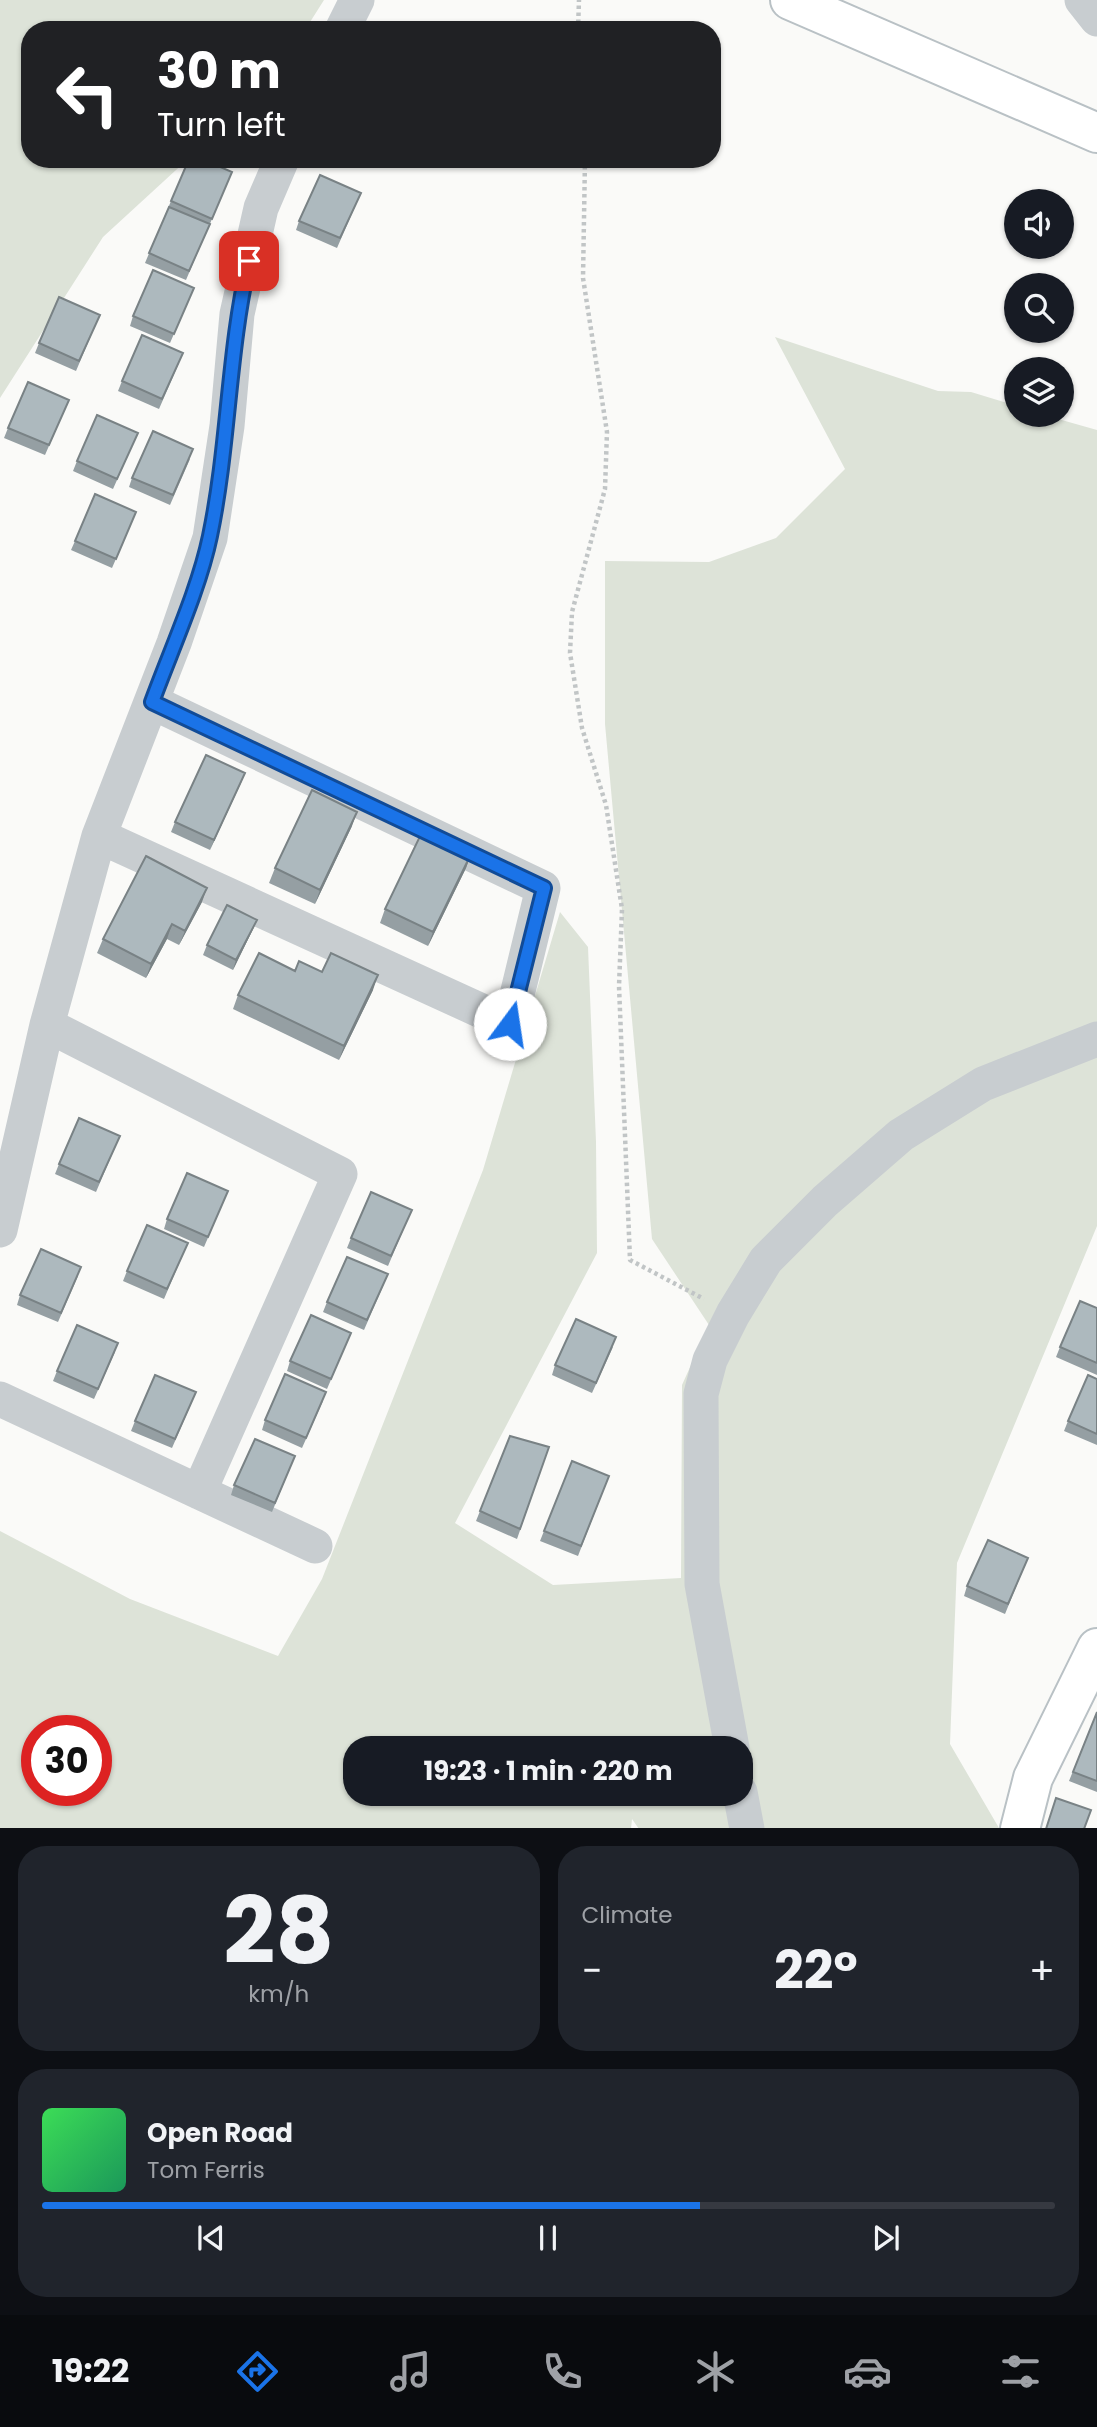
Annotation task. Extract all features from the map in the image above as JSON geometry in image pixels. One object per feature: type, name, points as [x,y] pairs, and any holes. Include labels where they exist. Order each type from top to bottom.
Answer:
[{"type":"street","points":[[346,21],[357,0]]},
{"type":"street","points":[[790,0],[1097,133]]},
{"type":"street","points":[[1082,0],[1097,19]]},
{"type":"street","points":[[0,1230],[47,1025],[99,836],[152,702],[210,538],[227,426],[237,314],[261,208],[278,168]]},
{"type":"street","points":[[99,836],[510,1024],[544,888],[152,702]]},
{"type":"street","points":[[47,1025],[340,1174],[199,1492]]},
{"type":"street","points":[[730,1736],[702,1584],[701,1394],[710,1360],[733,1314],[766,1260],[825,1201],[901,1135],[983,1084],[1097,1040]]},
{"type":"street","points":[[0,1399],[315,1546]]},
{"type":"street","points":[[1020,1828],[1033,1778],[1097,1648]]},
{"type":"street","points":[[743,1806],[747,1828]]},
{"type":"path","points":[[578,21],[579,0]]},
{"type":"path","points":[[585,168],[583,278],[607,432],[605,489],[572,612],[570,653],[582,728],[606,805],[622,909],[619,986],[630,1260],[733,1314]]},
{"type":"shaded area","points":[[0,0],[324,0],[311,21],[21,21],[21,168],[178,168],[103,237],[0,398]]},
{"type":"shaded area","points":[[775,337],[938,391],[971,392],[1004,402],[1004,427],[1074,427],[1074,423],[1097,430],[1097,1226],[957,1563],[950,1744],[999,1828],[638,1828],[632,1819],[631,1828],[0,1828],[0,1531],[130,1599],[278,1656],[322,1579],[483,1170],[560,912],[588,947],[596,1142],[597,1253],[455,1523],[553,1585],[681,1578],[682,1385],[709,1325],[652,1239],[605,724],[605,561],[709,562],[776,538],[845,469]]},
{"type":"building","points":[[185,168],[223,168],[232,172],[212,219],[171,201]]},
{"type":"building","points":[[320,175],[361,193],[340,238],[299,221]]},
{"type":"building","points":[[169,207],[210,224],[189,271],[149,253]]},
{"type":"building","points":[[153,270],[194,288],[174,334],[133,316]]},
{"type":"building","points":[[59,297],[100,315],[79,361],[39,343]]},
{"type":"building","points":[[142,335],[183,353],[162,399],[122,381]]},
{"type":"building","points":[[28,382],[69,400],[49,445],[8,428]]},
{"type":"building","points":[[97,415],[138,433],[117,479],[77,461]]},
{"type":"building","points":[[153,431],[193,449],[173,495],[132,478]]},
{"type":"building","points":[[95,494],[136,512],[116,559],[75,541]]},
{"type":"building","points":[[206,755],[245,773],[214,840],[175,822]]},
{"type":"building","points":[[312,790],[357,812],[320,890],[275,868]]},
{"type":"building","points":[[423,830],[471,854],[433,932],[385,909]]},
{"type":"building","points":[[146,856],[207,888],[185,931],[172,924],[151,964],[103,939]]},
{"type":"building","points":[[227,905],[257,920],[236,960],[207,945]]},
{"type":"building","points":[[259,953],[295,971],[299,961],[322,972],[331,953],[378,975],[344,1046],[238,995]]},
{"type":"building","points":[[79,1118],[120,1136],[99,1182],[59,1164]]},
{"type":"building","points":[[187,1173],[228,1191],[208,1237],[167,1219]]},
{"type":"building","points":[[371,1192],[412,1210],[391,1256],[351,1238]]},
{"type":"building","points":[[147,1225],[188,1243],[167,1289],[127,1271]]},
{"type":"building","points":[[41,1249],[81,1267],[61,1313],[20,1295]]},
{"type":"building","points":[[347,1257],[388,1274],[367,1320],[327,1302]]},
{"type":"building","points":[[1080,1301],[1097,1308],[1097,1363],[1060,1347]]},
{"type":"building","points":[[311,1315],[351,1333],[331,1379],[290,1361]]},
{"type":"building","points":[[576,1319],[616,1337],[596,1383],[555,1365]]},
{"type":"building","points":[[77,1325],[118,1343],[98,1389],[57,1371]]},
{"type":"building","points":[[285,1374],[326,1392],[306,1438],[265,1420]]},
{"type":"building","points":[[155,1375],[196,1392],[175,1439],[135,1421]]},
{"type":"building","points":[[1088,1375],[1097,1379],[1097,1434],[1068,1421]]},
{"type":"building","points":[[510,1436],[549,1447],[520,1529],[480,1511]]},
{"type":"building","points":[[255,1439],[295,1456],[275,1503],[234,1485]]},
{"type":"building","points":[[572,1461],[609,1476],[581,1546],[544,1531]]},
{"type":"building","points":[[988,1540],[1028,1558],[1008,1604],[967,1586]]},
{"type":"building","points":[[1097,1712],[1097,1781],[1073,1772]]},
{"type":"building","points":[[1056,1798],[1091,1810],[1084,1828],[1046,1828]]},
{"type":"route","points":[[249,261],[237,314],[227,426],[210,538],[152,702],[544,888],[510,1024]]}]
